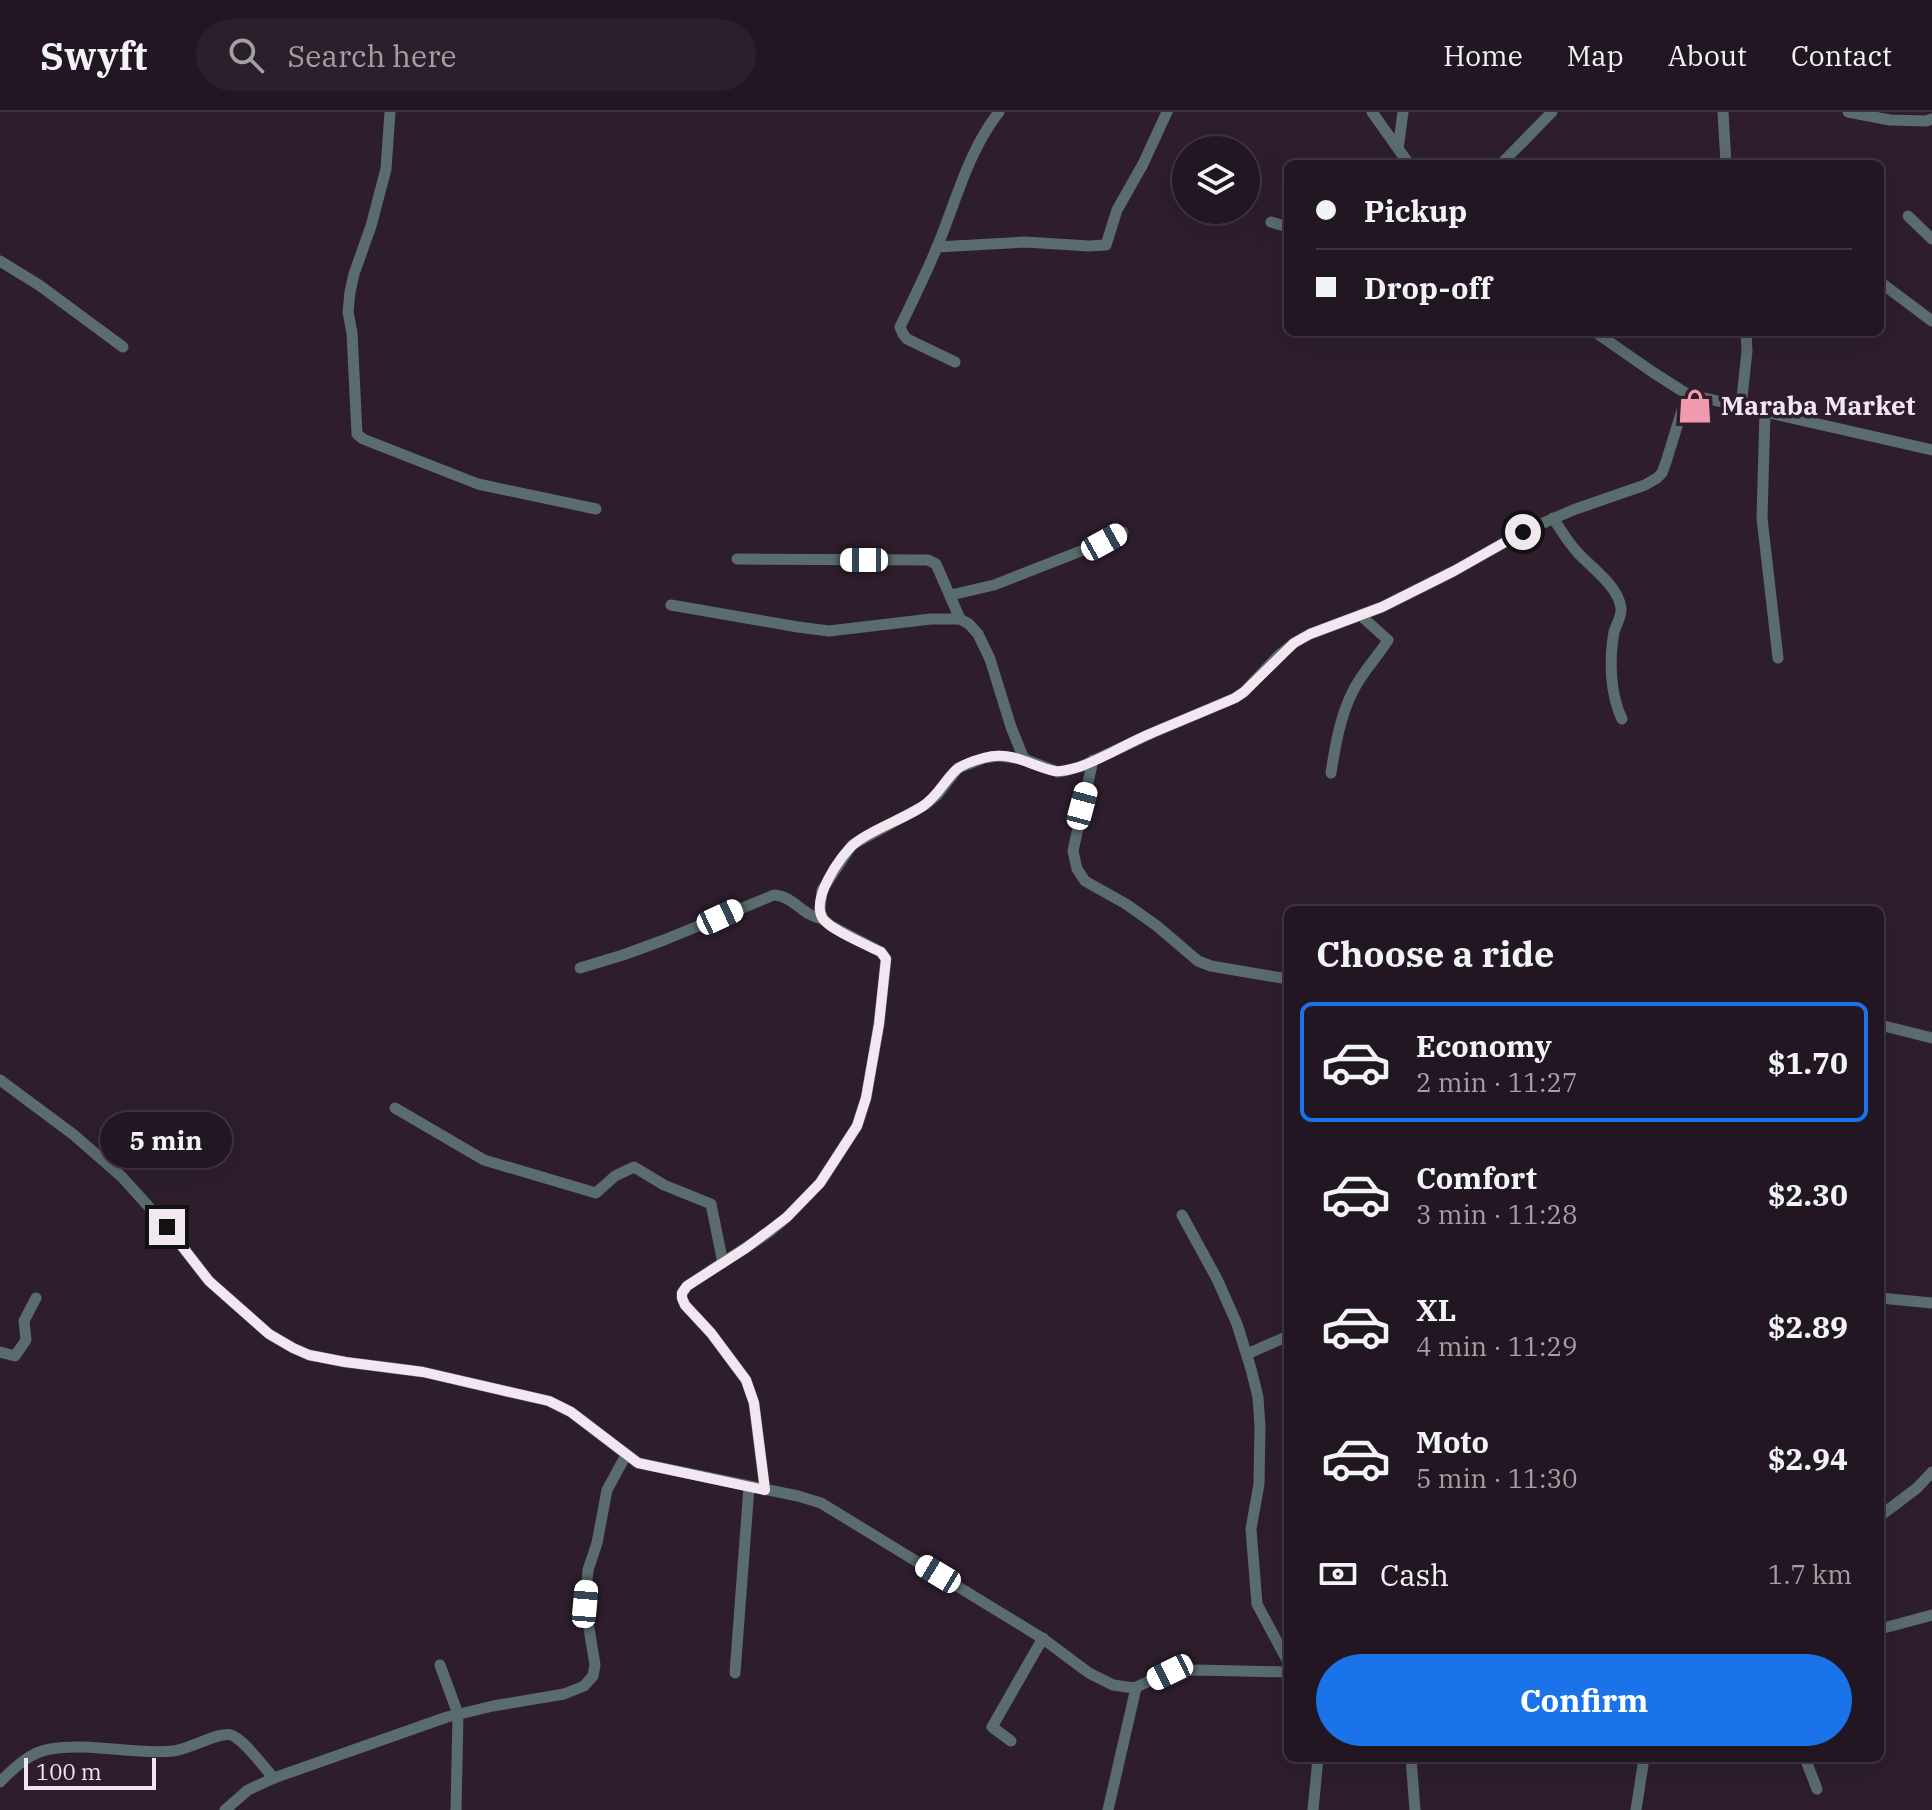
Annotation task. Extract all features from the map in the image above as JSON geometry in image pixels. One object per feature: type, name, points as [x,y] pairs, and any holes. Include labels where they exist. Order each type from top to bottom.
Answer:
[{"type":"street","points":[[390,112],[386,169],[350,292],[348,312],[352,333],[357,434],[478,484],[596,509]]},
{"type":"street","points":[[955,362],[907,339],[900,327],[984,132],[999,112]]},
{"type":"street","points":[[937,247],[1025,242],[1106,245],[1117,210],[1167,112]]},
{"type":"street","points":[[1372,112],[1406,160]]},
{"type":"street","points":[[1398,149],[1403,112]]},
{"type":"street","points":[[1505,160],[1552,112]]},
{"type":"street","points":[[1723,112],[1726,160]]},
{"type":"street","points":[[1848,112],[1926,121],[1932,119]]},
{"type":"street","points":[[1908,216],[1932,239]]},
{"type":"street","points":[[1271,222],[1284,226]]},
{"type":"street","points":[[0,261],[39,285],[123,347]]},
{"type":"street","points":[[1884,285],[1932,321]]},
{"type":"street","points":[[1601,336],[1687,394],[1932,450]]},
{"type":"street","points":[[1741,407],[1746,336]]},
{"type":"street","points":[[765,1490],[754,1403],[746,1380],[711,1333],[685,1305],[682,1293],[687,1286],[787,1217],[820,1183],[857,1126],[866,1098],[879,1024],[886,959],[881,952],[831,926],[820,911],[822,890],[852,845],[925,805],[958,768],[998,756],[1024,759],[1058,772],[1082,766],[1235,698],[1294,643],[1310,634],[1382,607],[1553,518],[1645,485],[1662,473],[1687,394]]},
{"type":"street","points":[[1765,412],[1762,518],[1778,658]]},
{"type":"street","points":[[1553,518],[1577,553],[1612,589],[1621,606],[1613,643],[1612,675],[1615,706],[1622,719]]},
{"type":"street","points":[[951,595],[994,585],[1123,532]]},
{"type":"street","points":[[737,559],[928,560],[936,564],[960,619]]},
{"type":"street","points":[[671,605],[829,631],[931,619],[960,619],[978,634],[990,659],[1024,759]]},
{"type":"street","points":[[1331,773],[1341,723],[1352,693],[1388,640],[1360,615]]},
{"type":"street","points":[[1093,760],[1073,851],[1077,869],[1085,881],[1137,911],[1198,961],[1284,978]]},
{"type":"street","points":[[580,968],[664,940],[774,895],[784,896],[812,917],[823,919]]},
{"type":"street","points":[[1884,1026],[1932,1038]]},
{"type":"street","points":[[0,1080],[74,1135],[122,1177],[167,1227],[209,1281],[269,1334],[309,1355],[423,1372],[549,1401],[571,1412],[638,1463],[821,1503],[1043,1638],[1089,1673],[1113,1685],[1136,1688],[1170,1672],[1196,1670],[1284,1672]]},
{"type":"street","points":[[395,1108],[484,1160],[596,1193],[615,1176],[634,1167],[664,1185],[711,1204],[723,1263]]},
{"type":"street","points":[[1182,1215],[1217,1279],[1237,1324],[1258,1397],[1259,1484],[1251,1529],[1257,1604],[1284,1655]]},
{"type":"street","points":[[0,1352],[15,1356],[26,1340],[24,1321],[36,1298]]},
{"type":"street","points":[[1884,1298],[1932,1303]]},
{"type":"street","points":[[1247,1354],[1284,1338]]},
{"type":"street","points":[[225,1810],[248,1790],[274,1778],[458,1714],[564,1694],[584,1686],[595,1665],[585,1604],[588,1570],[597,1543],[607,1490],[626,1455]]},
{"type":"street","points":[[1884,1513],[1917,1488],[1932,1472]]},
{"type":"street","points":[[735,1673],[749,1487]]},
{"type":"street","points":[[1884,1628],[1932,1615]]},
{"type":"street","points":[[1011,1741],[992,1727],[1043,1638]]},
{"type":"street","points":[[440,1665],[458,1714],[456,1810]]},
{"type":"street","points":[[1108,1810],[1136,1688]]},
{"type":"street","points":[[0,1782],[20,1763],[48,1749],[86,1747],[134,1752],[176,1751],[226,1734],[237,1738],[274,1778]]},
{"type":"street","points":[[1313,1810],[1318,1762]]},
{"type":"street","points":[[1411,1762],[1415,1810]]},
{"type":"street","points":[[1636,1810],[1643,1762]]},
{"type":"street","points":[[1807,1762],[1817,1789]]},
{"type":"place","name":"Maraba Market","points":[[1695,406]]},
{"type":"route","points":[[167,1227],[209,1281],[269,1334],[293,1348],[309,1355],[423,1372],[549,1401],[571,1412],[638,1463],[765,1490],[754,1403],[746,1380],[711,1333],[685,1305],[682,1293],[687,1286],[787,1217],[820,1183],[857,1126],[866,1098],[879,1024],[886,959],[881,952],[831,926],[820,911],[822,890],[852,845],[925,805],[958,768],[967,764],[998,756],[1024,759],[1058,772],[1068,770],[1235,698],[1294,643],[1382,607],[1523,532]]}]
